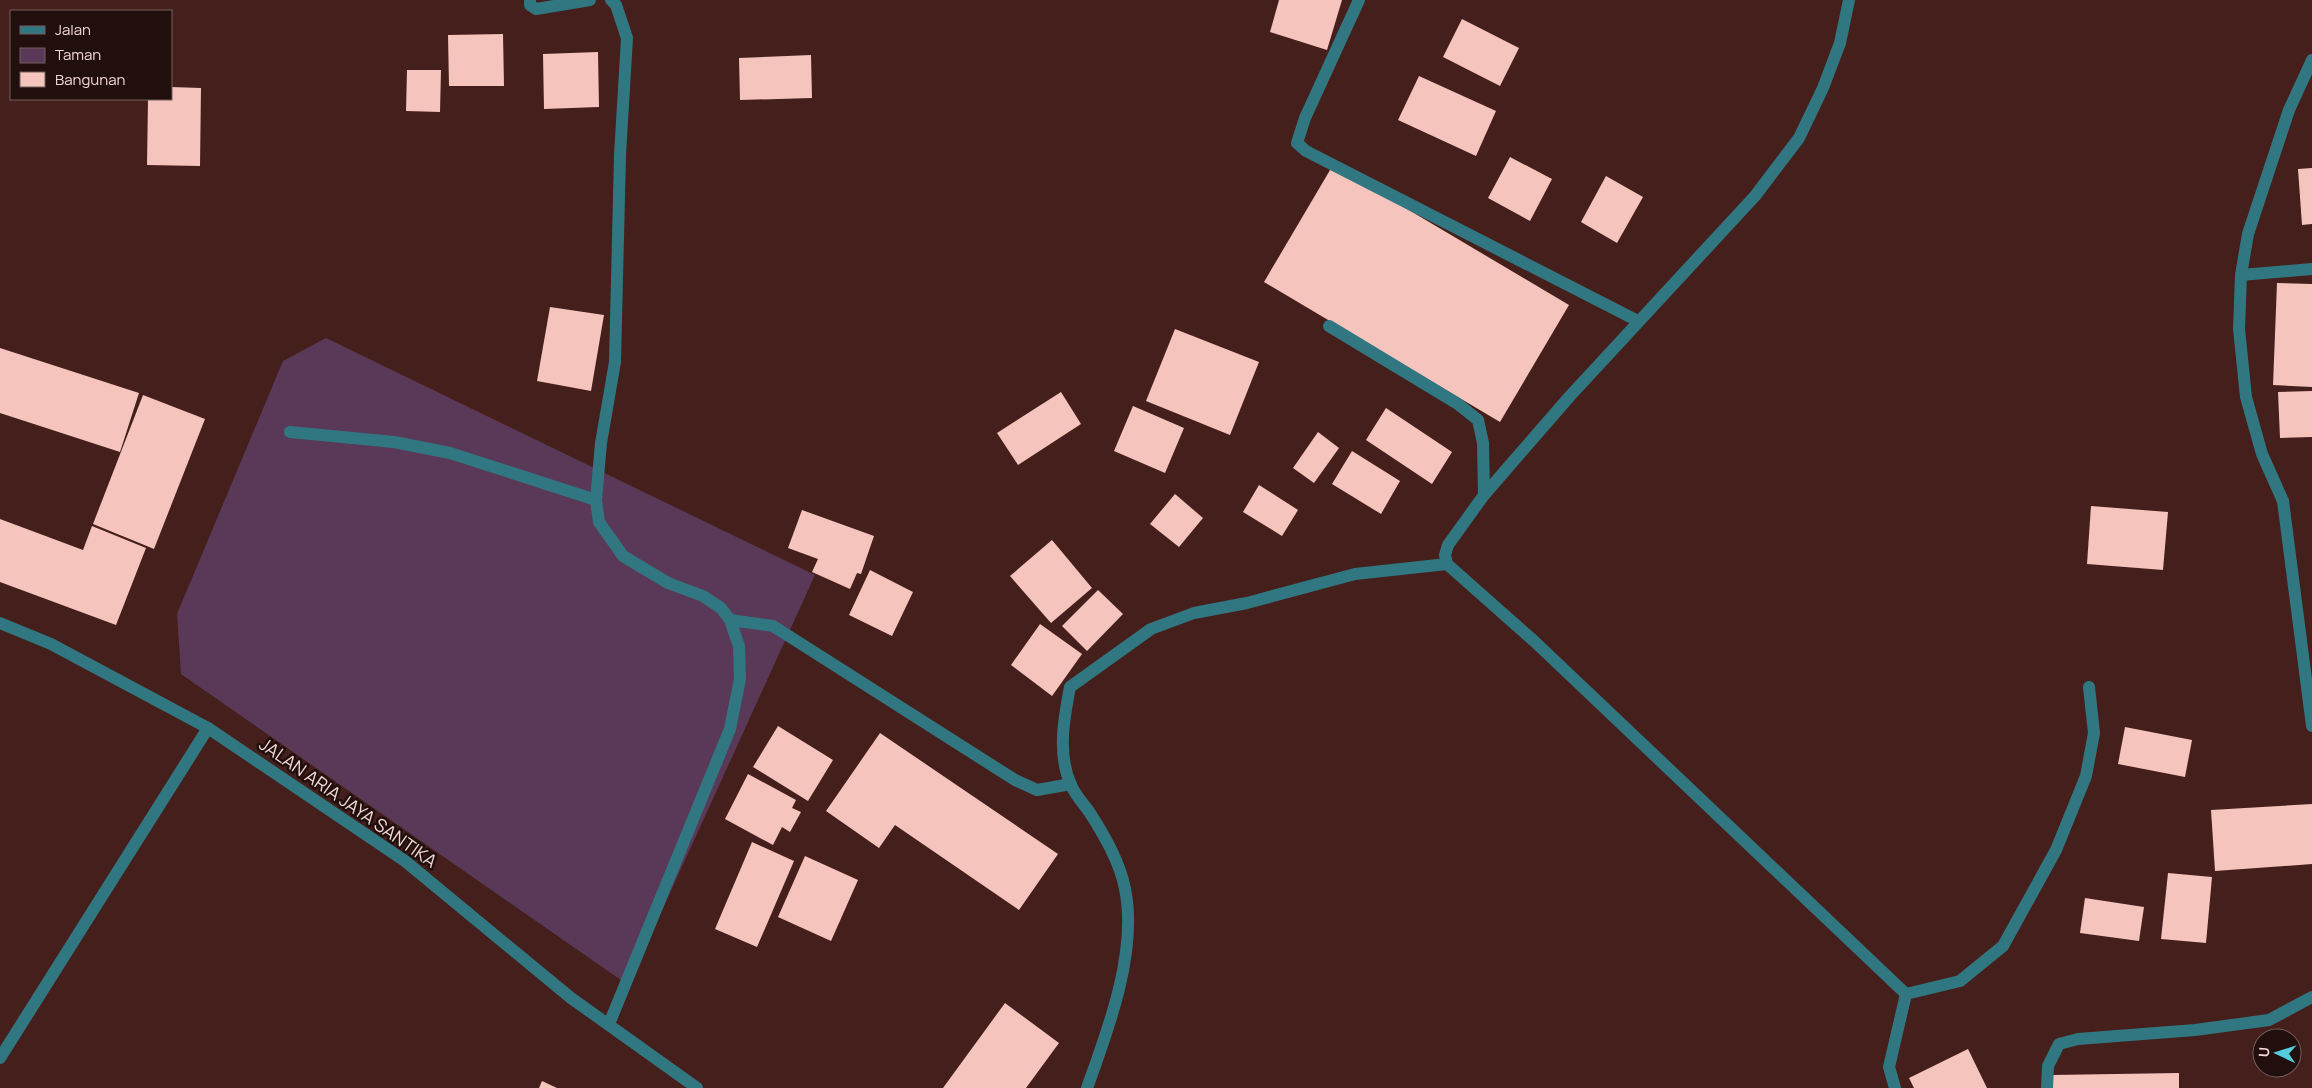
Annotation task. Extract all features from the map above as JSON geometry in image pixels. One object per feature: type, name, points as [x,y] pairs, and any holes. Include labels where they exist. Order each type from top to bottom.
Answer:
[{"type":"street","points":[[530,0],[530,5],[536,9],[590,0]]},
{"type":"street","points":[[609,1024],[730,729],[740,679],[739,646],[730,620],[721,608],[703,596],[668,583],[623,556],[599,522],[596,500],[601,443],[616,362],[620,155],[627,38],[616,5],[612,0]]},
{"type":"street","points":[[1359,0],[1305,118],[1297,143],[1306,151],[1638,321]]},
{"type":"street","points":[[1849,0],[1840,43],[1823,88],[1799,138],[1755,196],[1638,321],[1484,496],[1448,545],[1445,555],[1446,564],[1541,648],[1906,994]]},
{"type":"street","points":[[2312,60],[2289,110],[2251,225],[2241,274],[2239,329],[2246,397],[2262,454],[2283,501],[2312,726]]},
{"type":"street","points":[[2241,274],[2312,269]]},
{"type":"street","points":[[1329,326],[1458,404],[1478,420],[1484,444],[1484,496]]},
{"type":"street","points":[[290,432],[394,442],[450,453],[596,500]]},
{"type":"street","points":[[1087,1088],[1106,1038],[1122,973],[1129,931],[1129,910],[1125,886],[1115,859],[1098,826],[1071,784],[1063,751],[1064,720],[1070,687],[1150,629],[1194,613],[1247,603],[1355,574],[1446,564]]},
{"type":"street","points":[[730,620],[773,626],[1022,783],[1037,790],[1071,784]]},
{"type":"street","name":"JALAN ARIA JAYA SANTIKA","points":[[0,623],[51,644],[208,728],[405,861],[571,998],[697,1088]]},
{"type":"street","points":[[1906,994],[1960,982],[2003,946],[2056,850],[2086,776],[2094,733],[2089,687]]},
{"type":"street","points":[[0,1058],[208,728]]},
{"type":"street","points":[[1895,1088],[1889,1067],[1906,994]]},
{"type":"street","points":[[2047,1088],[2048,1066],[2059,1044],[2078,1038],[2195,1030],[2269,1020],[2312,997]]},
{"type":"green space","points":[[326,338],[815,575],[628,985],[181,674],[177,614],[283,361]]},
{"type":"building","points":[[1279,0],[1342,0],[1327,50],[1270,32]]},
{"type":"building","points":[[1462,19],[1519,48],[1500,86],[1443,57]]},
{"type":"building","points":[[503,34],[504,86],[449,86],[448,35]]},
{"type":"building","points":[[598,52],[599,107],[544,109],[543,54]]},
{"type":"building","points":[[811,55],[812,98],[740,100],[739,58]]},
{"type":"building","points":[[407,70],[441,70],[440,112],[406,111]]},
{"type":"building","points":[[1419,76],[1496,111],[1476,156],[1398,120]]},
{"type":"building","points":[[172,87],[201,88],[200,166],[147,165],[148,100],[172,100]]},
{"type":"building","points":[[1510,157],[1552,179],[1530,221],[1488,198]]},
{"type":"building","points":[[1333,165],[1569,305],[1500,422],[1264,282]]},
{"type":"building","points":[[2312,168],[2312,224],[2302,225],[2298,169]]},
{"type":"building","points":[[1606,176],[1643,197],[1617,243],[1581,222]]},
{"type":"building","points":[[2277,283],[2312,284],[2312,387],[2273,385]]},
{"type":"building","points":[[550,307],[604,315],[591,391],[537,381]]},
{"type":"building","points":[[1175,329],[1259,362],[1230,435],[1146,401]]},
{"type":"building","points":[[0,348],[139,393],[120,452],[0,413]]},
{"type":"building","points":[[2312,391],[2312,437],[2280,438],[2278,392]]},
{"type":"building","points":[[1061,392],[1081,424],[1018,465],[997,433]]},
{"type":"building","points":[[143,395],[205,419],[154,549],[93,524]]},
{"type":"building","points":[[1133,406],[1184,428],[1165,473],[1114,451]]},
{"type":"building","points":[[1386,408],[1452,452],[1432,484],[1366,440]]},
{"type":"building","points":[[1318,432],[1339,448],[1314,483],[1293,468]]},
{"type":"building","points":[[1352,451],[1400,481],[1381,514],[1332,484]]},
{"type":"building","points":[[1259,485],[1298,510],[1282,536],[1243,512]]},
{"type":"building","points":[[1175,494],[1203,518],[1179,547],[1150,524]]},
{"type":"building","points":[[2091,506],[2168,512],[2163,570],[2087,564]]},
{"type":"building","points":[[802,510],[874,536],[861,574],[857,573],[850,589],[812,572],[818,559],[788,548]]},
{"type":"building","points":[[0,519],[83,550],[92,526],[146,548],[116,625],[0,582]]},
{"type":"building","points":[[1052,540],[1092,588],[1051,623],[1010,576]]},
{"type":"building","points":[[870,570],[913,592],[892,636],[849,615]]},
{"type":"building","points":[[1098,590],[1123,614],[1087,651],[1062,626]]},
{"type":"building","points":[[1040,624],[1082,654],[1052,696],[1011,665]]},
{"type":"building","points":[[778,726],[833,760],[808,801],[753,767]]},
{"type":"building","points":[[2125,727],[2192,740],[2185,777],[2118,764]]},
{"type":"building","points":[[880,733],[1058,854],[1019,910],[895,825],[879,848],[826,811]]},
{"type":"building","points":[[748,774],[796,800],[792,808],[801,812],[790,832],[782,827],[773,845],[725,819]]},
{"type":"building","points":[[2312,804],[2312,864],[2215,871],[2211,810]]},
{"type":"building","points":[[752,842],[794,861],[757,947],[715,929]]},
{"type":"building","points":[[805,856],[858,880],[831,941],[778,917]]},
{"type":"building","points":[[2168,873],[2212,877],[2206,943],[2161,939]]},
{"type":"building","points":[[2085,898],[2144,907],[2139,941],[2080,933]]},
{"type":"building","points":[[1005,1003],[1059,1043],[1026,1088],[943,1088]]},
{"type":"building","points":[[1968,1049],[1987,1088],[1914,1088],[1909,1078]]},
{"type":"building","points":[[2179,1073],[2179,1088],[2051,1088],[2051,1075]]},
{"type":"building","points":[[542,1081],[557,1088],[539,1088]]}]
